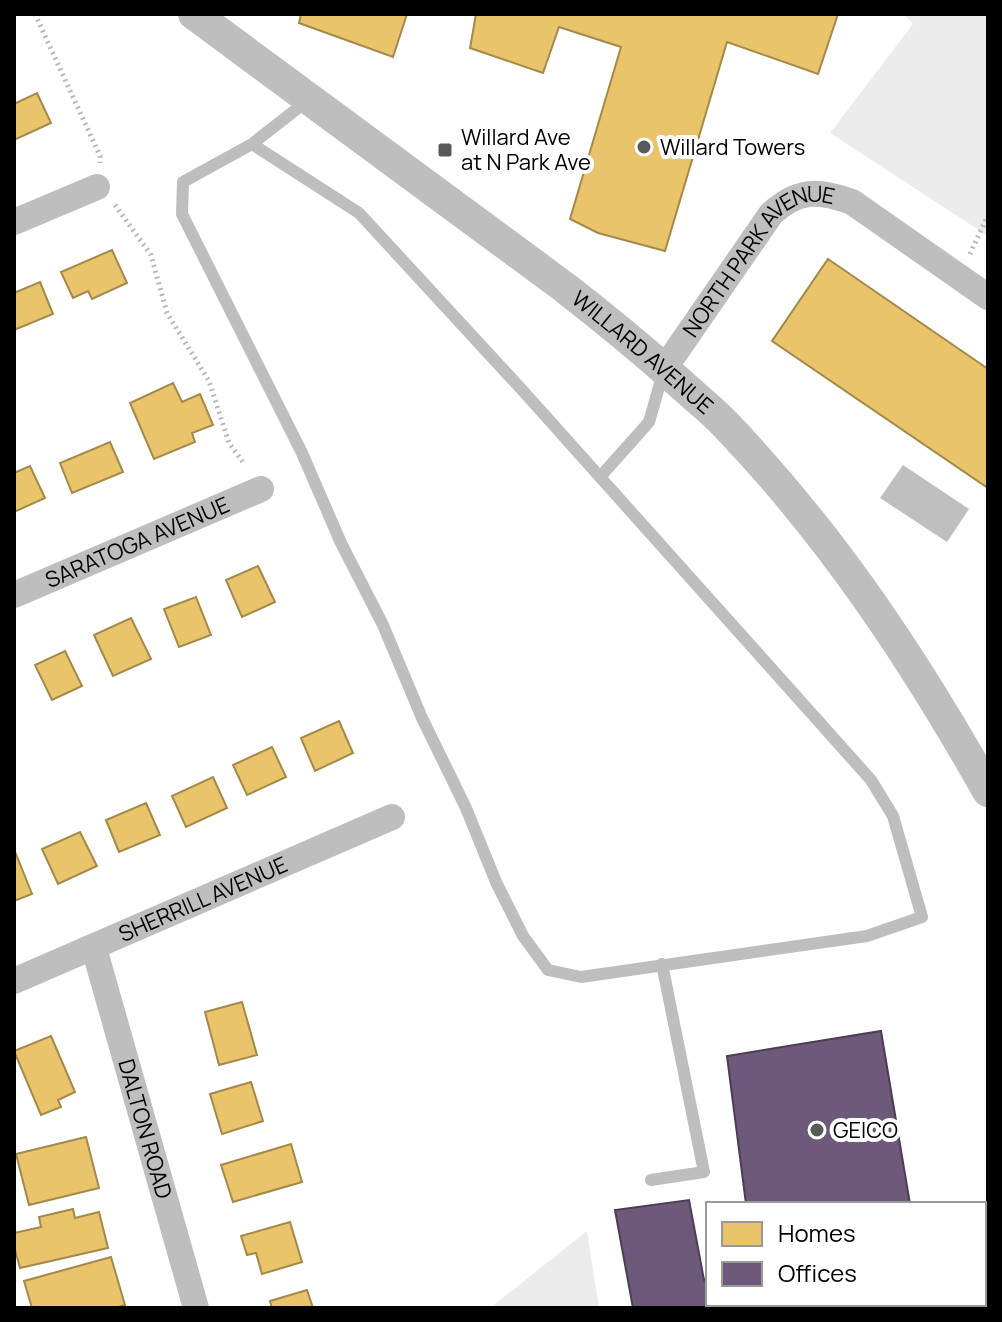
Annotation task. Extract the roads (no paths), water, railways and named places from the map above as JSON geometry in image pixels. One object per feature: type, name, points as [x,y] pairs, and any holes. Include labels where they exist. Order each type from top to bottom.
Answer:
[{"type":"street","name":"WILLARD AVENUE","points":[[194,14],[564,287],[708,407],[749,450],[853,577],[921,676],[988,791]]},
{"type":"street","points":[[14,222],[97,187]]},
{"type":"street","name":"NORTH PARK AVENUE","points":[[664,369],[771,214],[783,203],[798,196],[830,194],[852,202],[988,297]]},
{"type":"street","name":"SARATOGA AVENUE","points":[[14,595],[261,489]]},
{"type":"street","name":"SHERRILL AVENUE","points":[[14,981],[392,817]]},
{"type":"street","name":"DALTON ROAD","points":[[94,948],[196,1308]]},
{"type":"lane","points":[[252,144],[359,213],[871,780],[893,816],[922,917],[867,936],[581,977],[548,970],[523,936],[496,882],[383,625],[341,543],[302,453],[182,214],[183,182],[252,144],[310,99]]},
{"type":"lane","points":[[600,477],[649,422],[664,369]]},
{"type":"lane","points":[[651,1180],[704,1172],[662,964]]},
{"type":"place","name":"Willard Towers","points":[[644,147]]},
{"type":"place","name":"Willard Ave at N Park Ave","points":[[445,150]]},
{"type":"place","name":"GEICO","points":[[817,1130]]}]
